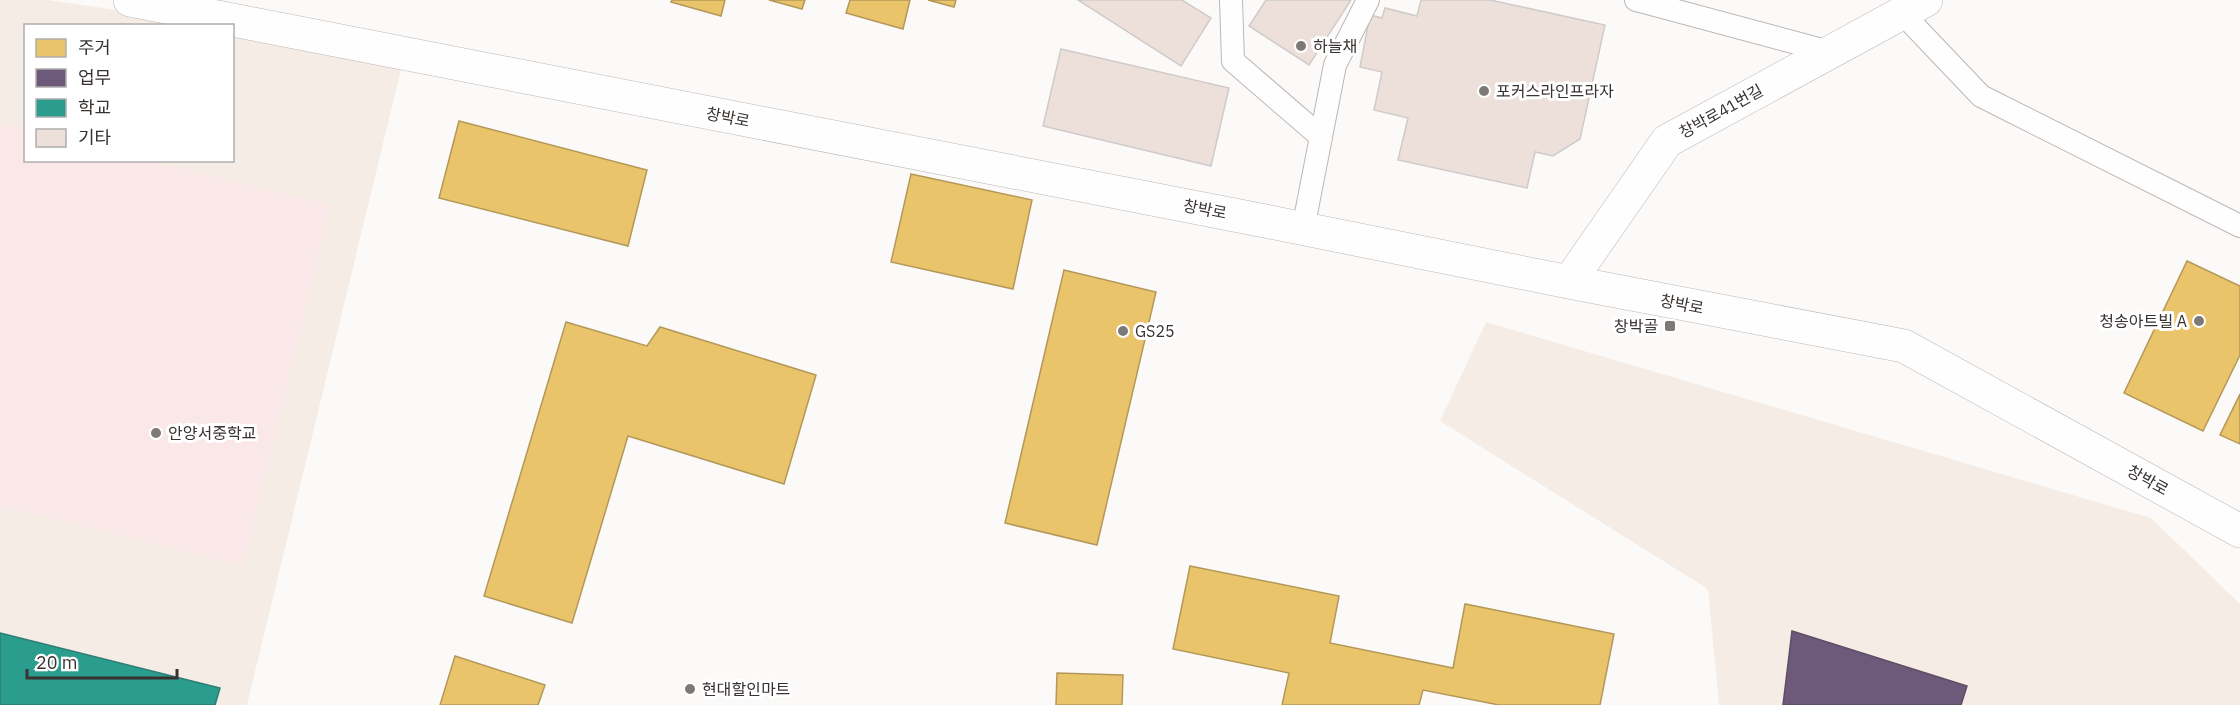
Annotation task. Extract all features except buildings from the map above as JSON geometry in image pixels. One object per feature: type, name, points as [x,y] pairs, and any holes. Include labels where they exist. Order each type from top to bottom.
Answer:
[{"type":"street","name":"창박로","points":[[130,0],[1904,346],[2240,531]]},
{"type":"street","name":"창박로41번길","points":[[1569,282],[1667,141],[1914,7]]},
{"type":"lane","points":[[1231,0],[1233,61],[1321,137]]},
{"type":"lane","points":[[1303,229],[1335,65],[1368,0]]},
{"type":"lane","points":[[1636,0],[1830,52]]},
{"type":"lane","points":[[1914,7],[1981,96],[2240,226]]},
{"type":"shaded area","name":"안양서중학교","points":[[0,0],[48,0],[211,24],[24,24],[24,162],[234,162],[234,28],[405,53],[247,705],[0,705]]},
{"type":"shaded area","points":[[0,123],[24,129],[24,162],[156,162],[331,205],[243,566],[0,506]]},
{"type":"shaded area","points":[[1486,322],[2151,518],[2240,604],[2240,705],[1719,705],[1708,589],[1440,421]]},
{"type":"place","name":"하늘채","points":[[1301,46]]},
{"type":"place","name":"포커스라인프라자","points":[[1484,91]]},
{"type":"place","name":"청송아트빌 A","points":[[2199,321]]},
{"type":"place","name":"창박골","points":[[1670,326]]},
{"type":"place","name":"GS25","points":[[1123,331]]},
{"type":"place","name":"안양서중학교","points":[[156,433]]},
{"type":"place","name":"현대할인마트","points":[[690,689]]}]
